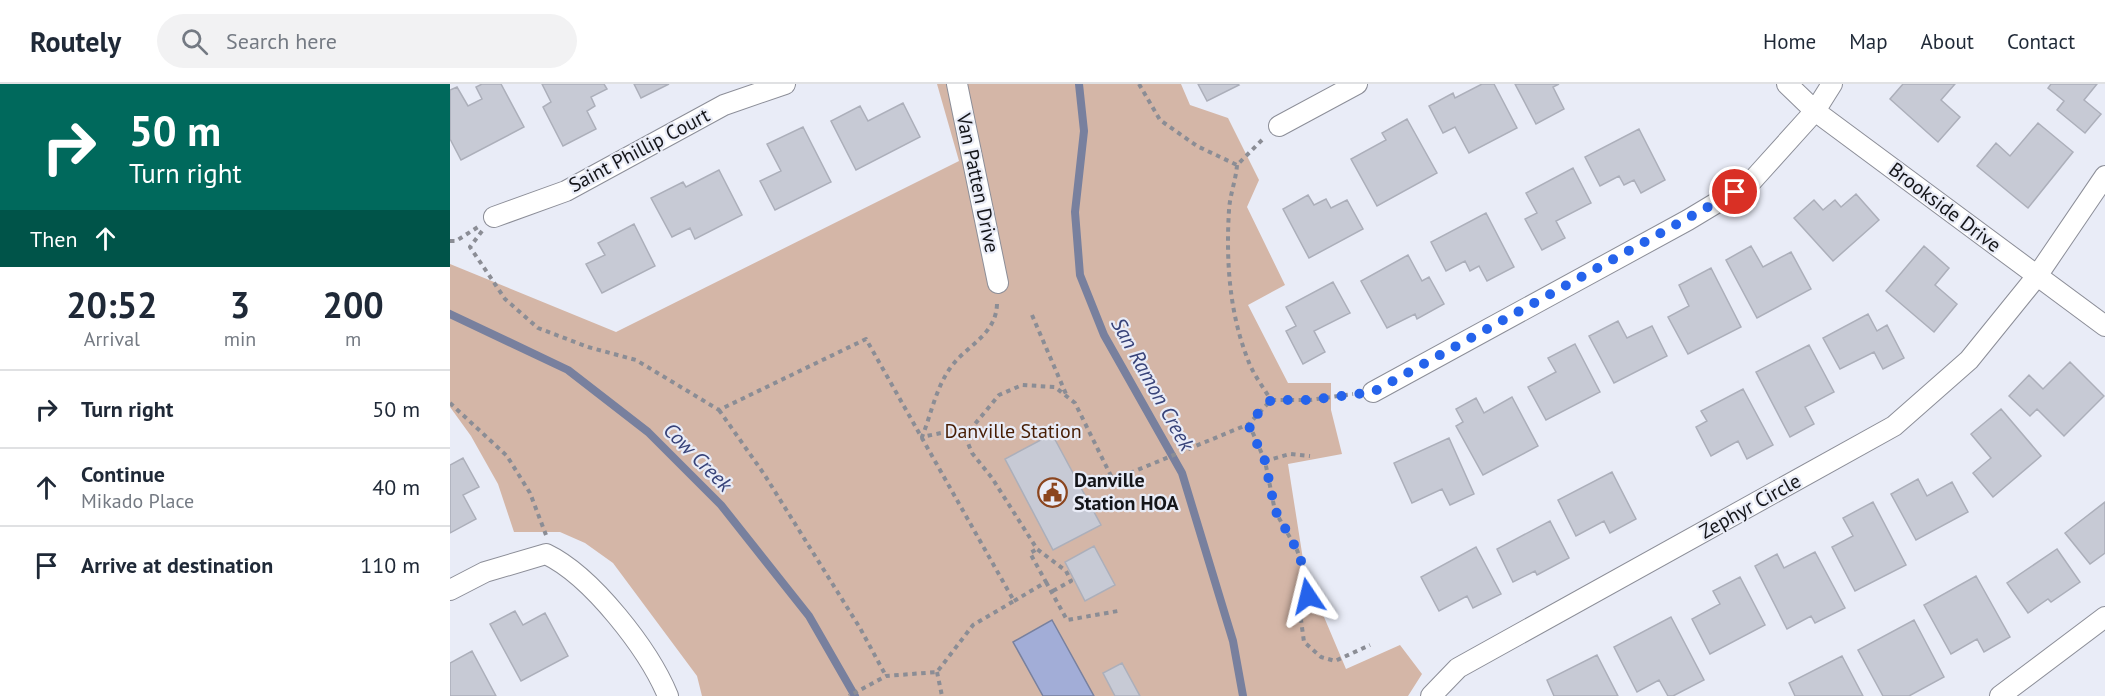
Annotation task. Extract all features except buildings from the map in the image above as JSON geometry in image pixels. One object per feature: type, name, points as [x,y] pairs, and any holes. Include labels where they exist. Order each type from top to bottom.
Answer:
[{"type":"street","name":"Saint Phillip Court","points":[[494,217],[566,191],[724,105],[785,84]]},
{"type":"street","name":"Van Patten Drive","points":[[957,84],[998,283]]},
{"type":"street","points":[[1279,126],[1357,84]]},
{"type":"street","name":"Brookside Drive","points":[[1787,84],[1815,111],[2105,326]]},
{"type":"street","points":[[1373,392],[1688,220],[1751,182],[1815,111],[1832,84]]},
{"type":"street","name":"Zephyr Circle","points":[[1431,696],[1458,668],[1894,426],[1969,360],[2037,276],[2105,176]]},
{"type":"street","points":[[450,590],[486,572],[546,554],[562,562],[597,594],[657,670],[668,696]]},
{"type":"street","points":[[2000,696],[2105,617]]},
{"type":"path","points":[[1139,84],[1160,120],[1197,146],[1237,165]]},
{"type":"path","points":[[1271,400],[1248,362],[1235,322],[1228,251],[1229,206],[1236,181],[1237,165],[1279,126]]},
{"type":"path","points":[[450,241],[456,241],[494,217]]},
{"type":"path","points":[[494,217],[470,247],[505,299],[538,328],[588,347],[636,360],[719,410],[764,474],[860,628],[886,676]]},
{"type":"path","points":[[922,437],[941,384],[950,368],[986,335],[990,327],[997,312],[998,283]]},
{"type":"path","points":[[1032,315],[1066,395]]},
{"type":"path","points":[[719,410],[866,339],[1014,601]]},
{"type":"path","points":[[965,436],[999,395],[1023,385],[1055,387],[1075,403],[1113,480],[1248,424],[1271,400],[1310,400],[1373,392]]},
{"type":"path","points":[[450,404],[507,456],[530,493],[545,530],[546,554]]},
{"type":"path","points":[[1248,424],[1265,461],[1275,510],[1297,550],[1305,572],[1308,596],[1301,620],[1304,642],[1321,657],[1335,661],[1370,645]]},
{"type":"path","points":[[922,437],[941,433],[965,436]]},
{"type":"path","points":[[965,436],[972,453],[992,478],[1037,549],[1066,571],[1071,581],[1051,592]]},
{"type":"path","points":[[1265,461],[1290,454],[1310,456]]},
{"type":"path","points":[[1037,549],[1030,554],[1067,620],[1118,611]]},
{"type":"path","points":[[849,696],[886,676],[937,672],[973,625],[1046,582]]},
{"type":"path","points":[[937,672],[942,696]]},
{"type":"green space","name":"Danville Station","points":[[937,84],[1181,84],[1190,105],[1228,118],[1259,180],[1247,207],[1285,285],[1248,305],[1288,383],[1331,383],[1331,410],[1342,454],[1288,464],[1305,572],[1346,669],[1400,645],[1422,674],[1408,696],[702,696],[697,676],[613,563],[585,543],[560,532],[514,532],[498,484],[471,436],[450,407],[450,264],[616,332],[959,161]]},
{"type":"water","points":[[1052,620],[1094,696],[1043,696],[1013,642]]},
{"type":"waterway","name":"San Ramon Creek","points":[[1079,84],[1084,131],[1075,212],[1080,275],[1104,335],[1182,473],[1233,641],[1243,696]]},
{"type":"waterway","name":"Cow Creek","points":[[450,314],[568,370],[648,432],[721,505],[809,616],[855,696]]},
{"type":"place","name":"Danville Station HOA","points":[[1053,492]]},
{"type":"route","points":[[1308,596],[1305,572],[1297,550],[1275,510],[1265,461],[1248,424],[1258,411],[1271,400],[1310,400],[1373,392],[1735,192]]}]
